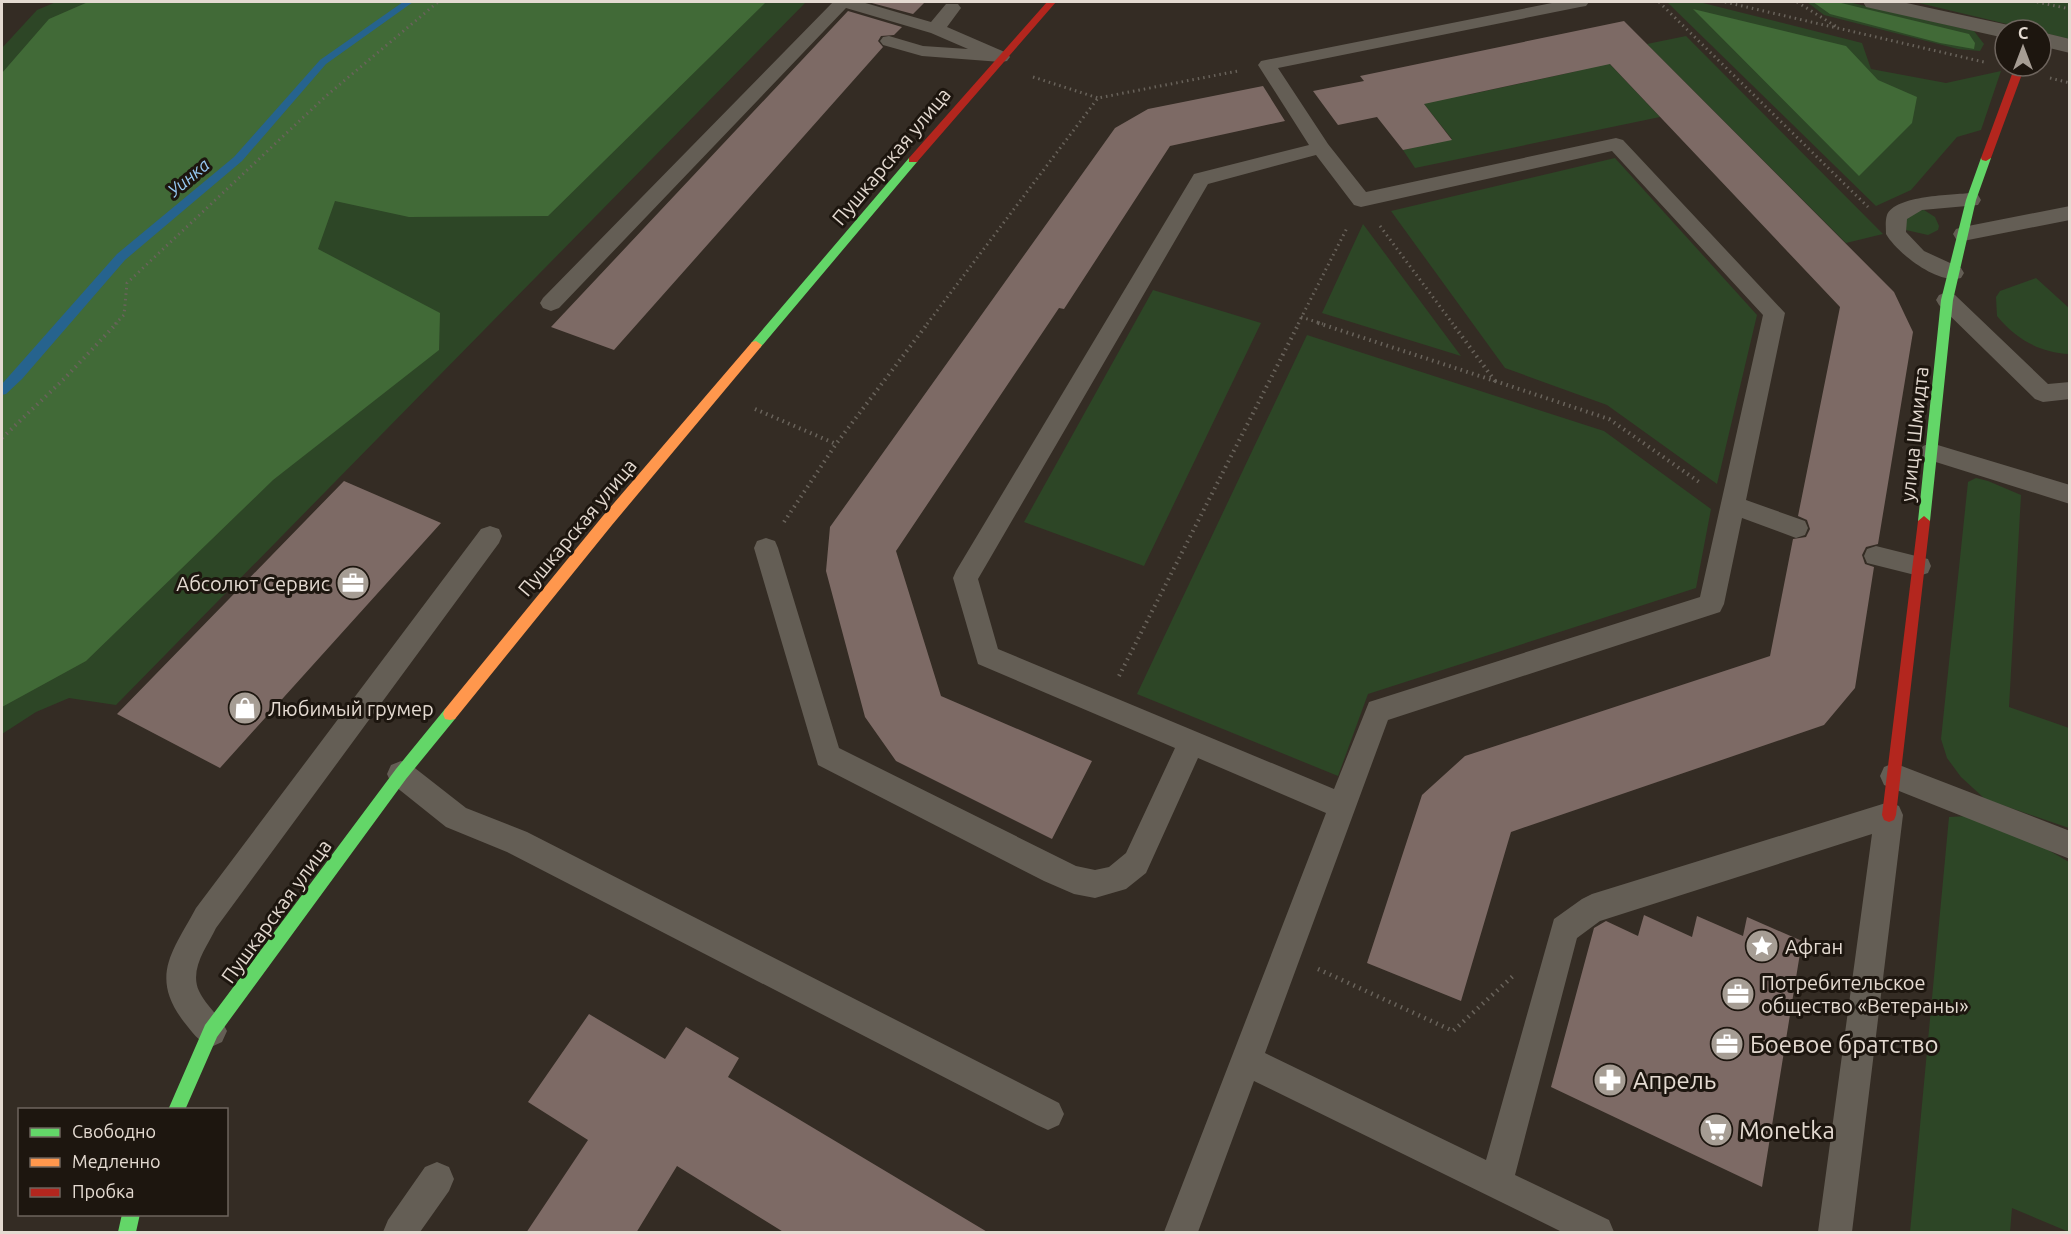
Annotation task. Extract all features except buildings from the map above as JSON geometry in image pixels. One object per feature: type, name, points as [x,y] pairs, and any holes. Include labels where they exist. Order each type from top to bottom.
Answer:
[{"type":"street","name":"Пушкарская улица","points":[[177,1108],[211,1031],[401,774],[607,521],[1001,57],[1051,2]]},
{"type":"street","points":[[1874,2],[1993,28]]},
{"type":"street","points":[[2053,42],[2070,46]]},
{"type":"street","name":"улица Шмидта","points":[[1889,815],[1919,566],[1947,300],[1971,200],[2015,78]]},
{"type":"street","points":[[126,1233],[132,1216]]},
{"type":"lane","points":[[551,303],[843,2],[937,29],[1001,57]]},
{"type":"lane","points":[[1182,1233],[1378,711],[1711,604],[1774,313],[1616,144],[1361,200],[1321,148],[1267,65],[1580,2]]},
{"type":"lane","points":[[937,29],[952,8]]},
{"type":"lane","points":[[890,41],[922,51],[1001,57]]},
{"type":"lane","points":[[1321,148],[1202,179],[965,578],[987,656],[1342,806]]},
{"type":"lane","points":[[1954,273],[1917,256],[1896,234],[1897,216],[1918,204],[1971,200]]},
{"type":"lane","points":[[1963,234],[2070,213]]},
{"type":"lane","points":[[1947,300],[2043,393],[2070,390]]},
{"type":"lane","points":[[1931,452],[2070,495]]},
{"type":"lane","points":[[1732,506],[1796,528]]},
{"type":"lane","points":[[211,1031],[185,998],[180,969],[206,918],[490,536]]},
{"type":"lane","points":[[766,548],[828,756],[1054,871],[1074,880],[1095,884],[1116,879],[1137,863],[1191,742]]},
{"type":"lane","points":[[1876,556],[1919,566]]},
{"type":"lane","points":[[401,774],[456,818],[517,842],[1048,1114]]},
{"type":"lane","points":[[1894,776],[2070,845]]},
{"type":"lane","points":[[1497,1182],[1564,929],[1592,909],[1889,815],[1835,1233]]},
{"type":"lane","points":[[1248,1061],[1597,1233]]},
{"type":"lane","points":[[400,1233],[437,1179]]},
{"type":"path","points":[[2,438],[65,378],[124,315],[128,283],[326,96],[438,2]]},
{"type":"path","points":[[1659,2],[1896,234]]},
{"type":"path","points":[[1725,2],[1993,62]]},
{"type":"path","points":[[1797,2],[1841,30]]},
{"type":"path","points":[[2037,2],[2070,9]]},
{"type":"path","points":[[1033,77],[1098,98],[1267,65]]},
{"type":"path","points":[[2053,78],[2070,83]]},
{"type":"path","points":[[766,548],[836,444],[1098,98]]},
{"type":"path","points":[[1103,706],[1361,200],[1495,381]]},
{"type":"path","points":[[1302,317],[1608,419],[1732,506]]},
{"type":"path","points":[[755,409],[836,444]]},
{"type":"path","points":[[1287,955],[1453,1031],[1564,929]]},
{"type":"green space","points":[[56,2],[806,2],[116,705],[69,698],[36,712],[2,734],[2,48],[37,10]]},
{"type":"green space","points":[[88,2],[766,2],[548,216],[409,217],[335,201],[318,249],[440,313],[439,350],[273,480],[86,661],[2,707],[2,73],[49,19]]},
{"type":"green space","points":[[1667,2],[1699,2],[1862,43],[1871,69],[1946,83],[1993,73],[1993,78],[1999,78],[1981,130],[1957,137],[1911,190],[1876,206]]},
{"type":"green space","points":[[1807,2],[1848,2],[1974,31],[1984,44],[1980,51],[1958,49],[1824,15]]},
{"type":"green space","points":[[1813,2],[1837,2],[1969,34],[1975,43],[1974,49],[1940,43],[1830,14]]},
{"type":"green space","points":[[1915,2],[2069,2],[2069,39],[2053,35],[2053,18],[1993,18],[1993,21]]},
{"type":"green space","points":[[1693,9],[1846,46],[1878,80],[1917,97],[1912,123],[1859,176]]},
{"type":"green space","points":[[1686,36],[1883,234],[1846,243],[1647,44]]},
{"type":"green space","points":[[1607,61],[1660,117],[1415,168],[1403,150],[1452,139],[1420,99],[1462,90],[1467,95],[1573,72]]},
{"type":"green space","points":[[1615,158],[1757,315],[1717,484],[1607,405],[1505,368],[1391,211]]},
{"type":"green space","points":[[1924,210],[1935,217],[1939,226],[1938,230],[1928,235],[1906,230],[1895,212]]},
{"type":"green space","points":[[1363,224],[1461,356],[1322,313]]},
{"type":"green space","points":[[2036,278],[2069,308],[2069,354],[2048,351],[2029,343],[2012,332],[1997,316],[1996,297],[2000,291]]},
{"type":"green space","points":[[1153,290],[1261,323],[1144,566],[1024,522]]},
{"type":"green space","points":[[1307,335],[1604,431],[1711,509],[1696,588],[1368,694],[1338,776],[1137,694]]},
{"type":"green space","points":[[1976,478],[2021,495],[2009,707],[2069,728],[2069,828],[1985,799],[1961,777],[1947,758],[1941,739],[1968,482]]},
{"type":"green space","points":[[1968,816],[2022,835],[2069,862],[2069,1232],[2012,1208],[2010,1232],[1910,1232],[1949,817]]},
{"type":"waterway","name":"Уинка","points":[[2,391],[18,376],[121,257],[238,159],[323,62],[408,2]]},
{"type":"traffic: fast","points":[[1924,521],[1947,300],[1971,200],[1986,158]]},
{"type":"traffic: fast","points":[[756,345],[913,160]]},
{"type":"traffic: fast","points":[[177,1108],[211,1031],[401,774],[450,714]]},
{"type":"traffic: fast","points":[[127,1232],[131,1216]]},
{"type":"traffic: slow","points":[[450,714],[607,521],[756,345]]},
{"type":"traffic: jam","points":[[913,160],[1051,2]]},
{"type":"traffic: jam","points":[[1986,158],[2016,78]]},
{"type":"traffic: jam","points":[[1889,815],[1924,521]]},
{"type":"place","name":"Абсолют Сервис","points":[[353,583]]},
{"type":"place","name":"Любимый грумер","points":[[245,708]]},
{"type":"place","name":"Афган","points":[[1762,946]]},
{"type":"place","name":"Потребительское общество «Ветераны»","points":[[1738,994]]},
{"type":"place","name":"Боевое братство","points":[[1727,1044]]},
{"type":"place","name":"Апрель","points":[[1610,1080]]},
{"type":"place","name":"Monetka","points":[[1716,1130]]}]
